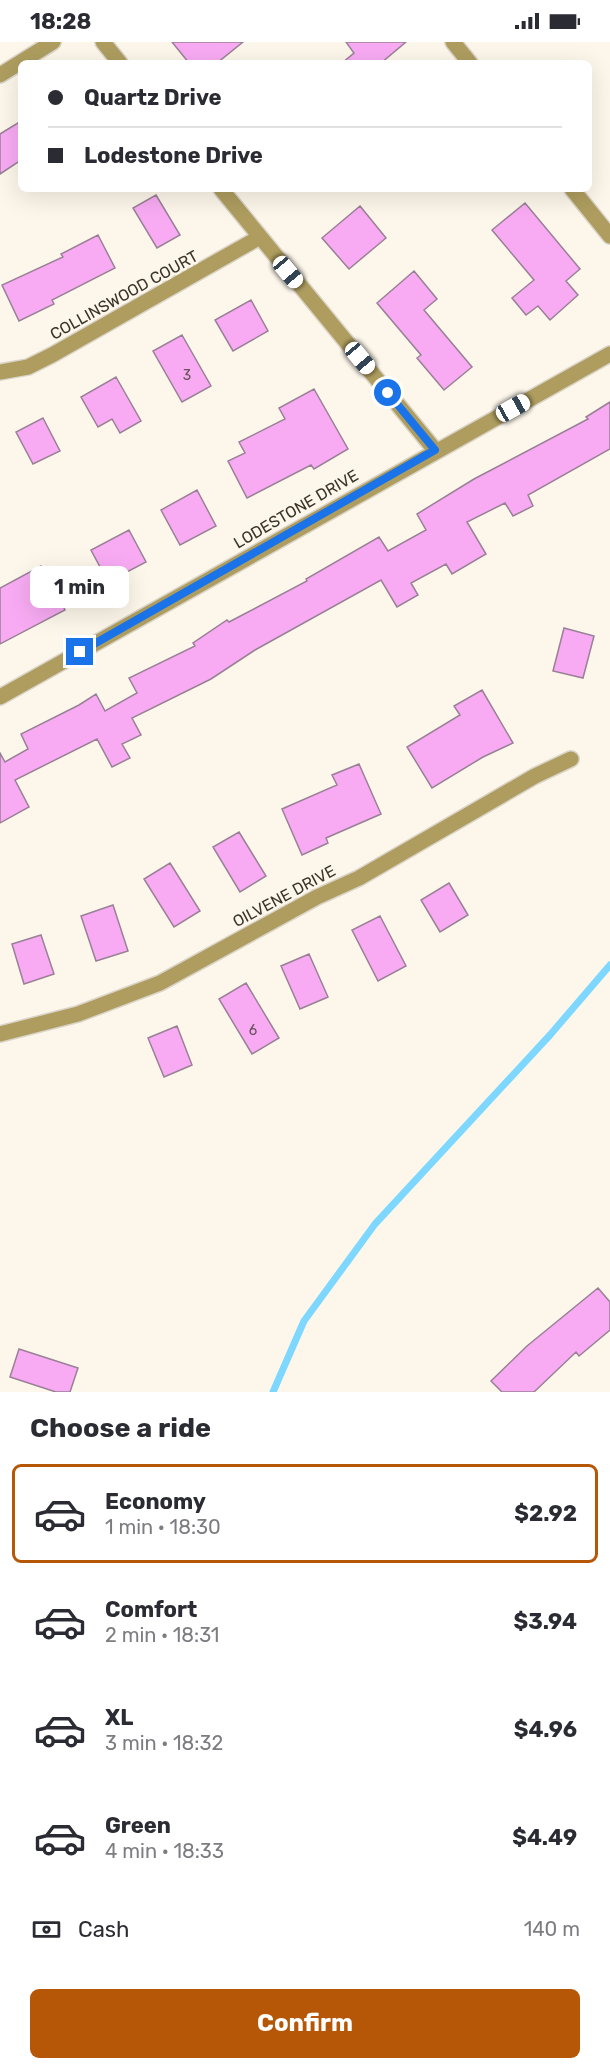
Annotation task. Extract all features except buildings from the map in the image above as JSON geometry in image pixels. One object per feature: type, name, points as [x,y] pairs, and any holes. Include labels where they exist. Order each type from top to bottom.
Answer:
[{"type":"street","points":[[24,60],[53,42]]},
{"type":"street","points":[[103,42],[118,60]]},
{"type":"street","points":[[453,42],[468,60]]},
{"type":"street","points":[[0,75],[18,64]]},
{"type":"street","points":[[223,192],[435,450]]},
{"type":"street","points":[[574,192],[610,236]]},
{"type":"street","name":"COLLINSWOOD COURT","points":[[0,372],[28,367],[52,355],[260,237]]},
{"type":"street","name":"LODESTONE DRIVE","points":[[0,697],[435,450],[610,354]]},
{"type":"street","name":"OILVENE DRIVE","points":[[0,1034],[78,1014],[160,983],[317,897],[358,878],[536,776],[571,759]]},
{"type":"waterway","points":[[273,1392],[304,1321],[375,1224],[550,1035],[610,965]]},
{"type":"route","points":[[80,652],[435,450],[388,393]]}]
